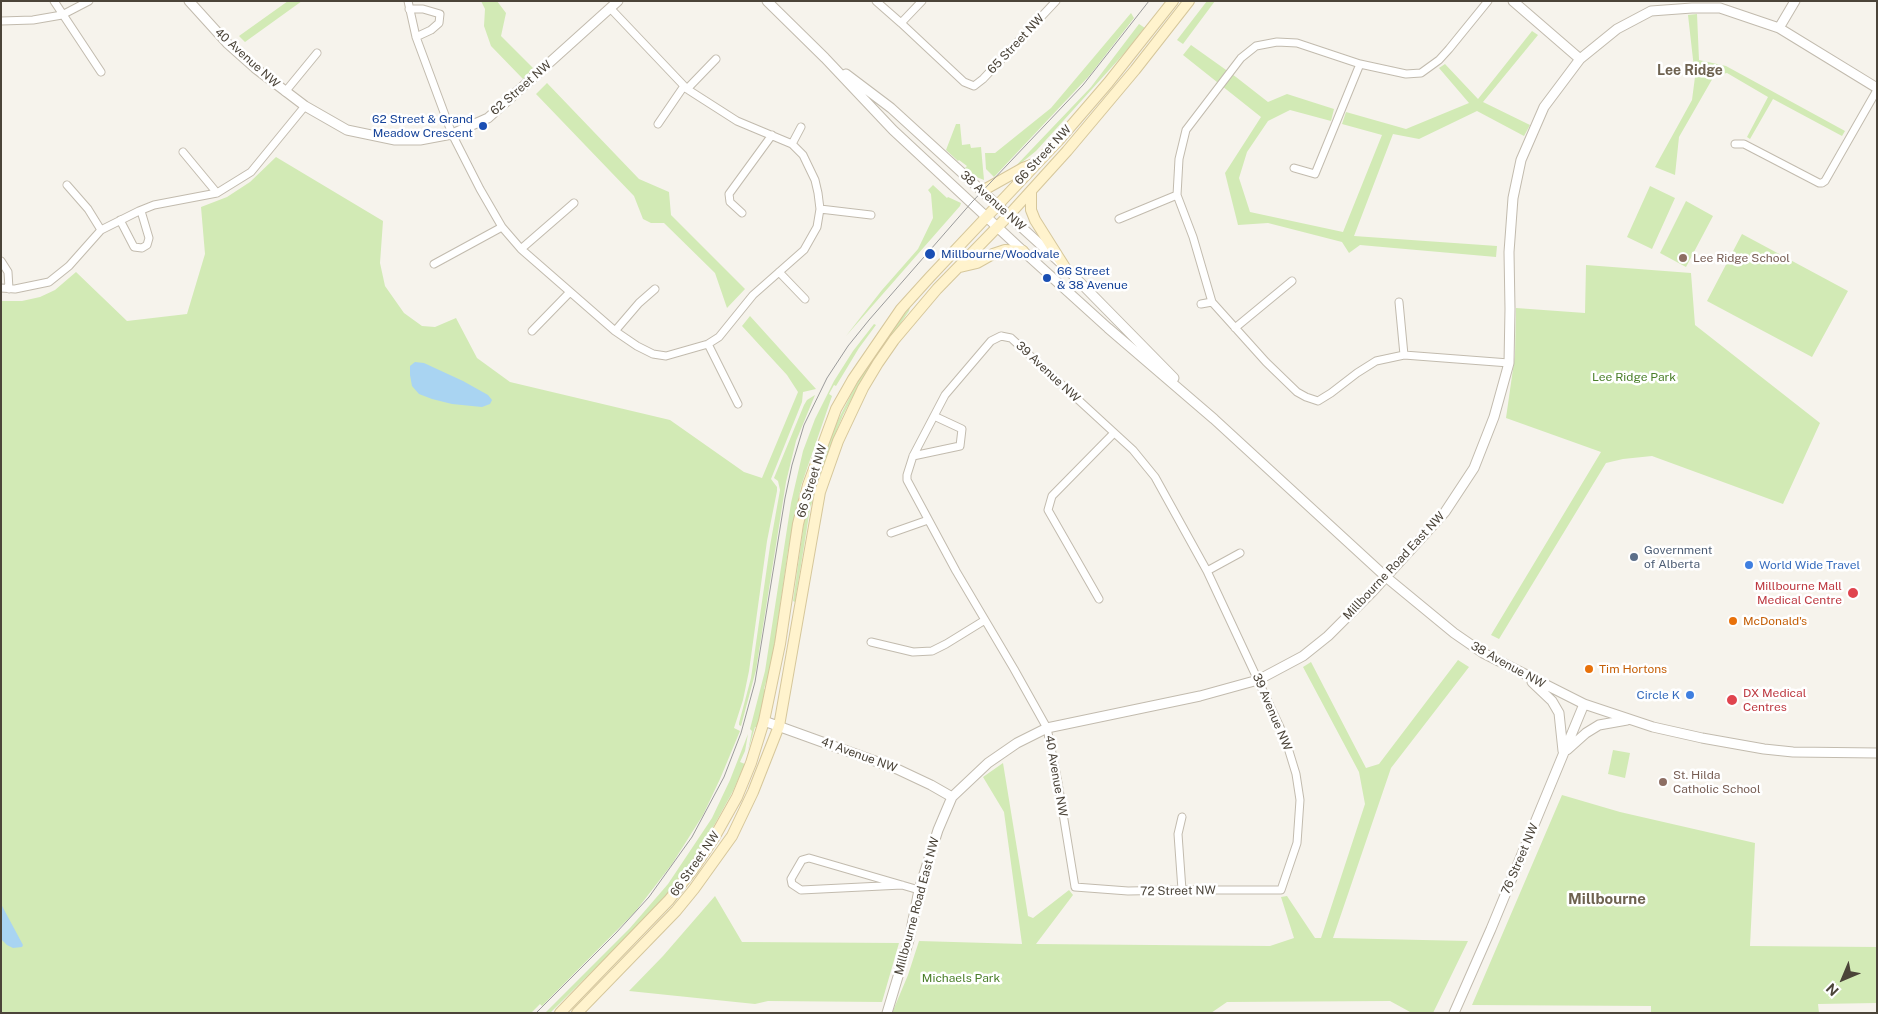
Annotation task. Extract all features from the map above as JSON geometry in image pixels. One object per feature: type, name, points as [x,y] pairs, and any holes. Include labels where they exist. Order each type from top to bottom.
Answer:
[{"type":"main road","name":"66 Street NW","points":[[560,1013],[669,900],[714,838],[737,797],[751,763],[764,720],[782,634],[798,524],[808,485],[836,409],[864,362],[901,309],[1058,141],[1108,83],[1173,1]]},
{"type":"main road","name":"66 Street NW","points":[[578,1013],[676,911],[712,866],[732,836],[745,809],[779,726],[820,492],[838,441],[863,388],[878,362],[913,316],[1031,191],[1110,101],[1189,1]]},
{"type":"main road","points":[[982,191],[1023,168],[1035,164]]},
{"type":"main road","points":[[1031,191],[1031,210],[1035,220],[1064,266]]},
{"type":"main road","points":[[959,267],[977,262],[1005,250],[1024,251]]},
{"type":"street","points":[[54,1],[101,72]]},
{"type":"street","points":[[1,21],[33,20],[62,15],[89,1]]},
{"type":"street","name":"40 Avenue NW","points":[[189,1],[228,44],[254,68],[305,106],[347,130]]},
{"type":"street","name":"62 Street NW","points":[[347,130],[390,140],[420,140],[452,134],[488,118],[618,1]]},
{"type":"street","name":"38 Avenue NW","points":[[767,1],[825,58],[893,130],[997,227],[1108,328],[1214,419],[1412,600],[1483,653],[1584,704],[1653,727],[1764,749],[1793,752],[1877,753]]},
{"type":"street","points":[[876,1],[901,22],[922,1]]},
{"type":"street","name":"65 Street NW","points":[[901,22],[964,82],[974,86],[983,79],[1056,1]]},
{"type":"street","points":[[1488,1],[1439,60],[1421,73],[1406,74],[1360,64],[1296,43],[1277,42],[1256,46],[1241,58],[1186,130],[1179,159],[1177,195],[1193,237],[1212,302],[1266,362],[1297,392],[1306,397],[1318,401],[1357,372],[1376,361],[1404,355],[1509,363]]},
{"type":"street","points":[[1513,1],[1580,59]]},
{"type":"street","points":[[1779,28],[1795,1]]},
{"type":"street","points":[[416,37],[431,30],[439,23],[440,14],[408,5],[416,37],[452,134],[502,227],[521,249],[616,331],[637,346],[653,354],[666,356],[708,344],[720,337],[754,295],[804,250],[817,227],[820,209],[815,180],[803,155],[792,144],[737,121],[685,88],[610,9]]},
{"type":"street","name":"Millbourne Road East NW","points":[[887,1013],[909,940],[920,890],[938,830],[952,797],[988,763],[1017,743],[1047,728],[1200,696],[1258,680],[1303,656],[1328,636],[1438,521],[1474,468],[1494,417],[1509,363],[1509,252],[1513,198],[1521,160],[1544,107],[1580,59],[1618,29],[1651,11],[1720,8],[1779,28],[1877,89]]},
{"type":"street","name":"40 Avenue NW","points":[[285,92],[317,53]]},
{"type":"street","points":[[658,124],[685,88],[716,58]]},
{"type":"street","name":"38 Avenue NW","points":[[825,58],[892,108],[1064,266],[1214,419]]},
{"type":"street","points":[[1294,168],[1315,174],[1360,64]]},
{"type":"street","points":[[1735,144],[1744,144],[1822,183],[1825,181],[1877,89]]},
{"type":"street","points":[[1,288],[9,289],[49,282],[69,266],[101,230],[120,220],[154,206],[217,193],[251,172],[305,106]]},
{"type":"street","points":[[792,144],[801,127]]},
{"type":"street","points":[[742,213],[730,202],[730,194],[772,135]]},
{"type":"street","points":[[183,152],[217,193]]},
{"type":"street","points":[[67,185],[88,208],[101,230]]},
{"type":"street","points":[[1120,219],[1177,195]]},
{"type":"street","points":[[521,249],[574,203]]},
{"type":"street","points":[[820,209],[871,215]]},
{"type":"street","points":[[120,220],[134,247],[142,248],[147,245],[149,238],[141,211]]},
{"type":"street","points":[[434,264],[502,227]]},
{"type":"street","points":[[1,261],[8,272],[9,289]]},
{"type":"street","points":[[779,272],[805,299]]},
{"type":"street","points":[[1235,328],[1292,281]]},
{"type":"street","points":[[616,331],[639,304],[655,289]]},
{"type":"street","points":[[532,331],[570,292]]},
{"type":"street","points":[[1201,304],[1212,302]]},
{"type":"street","points":[[1399,302],[1404,355]]},
{"type":"street","name":"39 Avenue NW","points":[[934,416],[945,395],[991,342],[1001,336],[1011,338],[1133,450],[1155,476],[1207,570],[1285,738],[1296,774],[1300,800],[1297,843],[1281,890]]},
{"type":"street","points":[[708,344],[738,404]]},
{"type":"street","points":[[934,416],[962,429],[960,446],[913,456],[934,416]]},
{"type":"street","points":[[1099,599],[1048,510],[1052,496],[1114,433]]},
{"type":"street","name":"40 Avenue NW","points":[[913,456],[907,475],[909,484],[1047,728],[1075,887]]},
{"type":"street","points":[[891,533],[928,520]]},
{"type":"street","points":[[1207,570],[1240,553]]},
{"type":"street","points":[[871,642],[914,652],[932,650],[946,644],[985,620]]},
{"type":"street","points":[[1528,677],[1552,701],[1559,713],[1564,754]]},
{"type":"street","name":"76 Street NW","points":[[1454,1013],[1491,929],[1584,704]]},
{"type":"street","name":"41 Avenue NW","points":[[764,720],[897,769],[952,797]]},
{"type":"street","points":[[1564,754],[1586,733],[1599,725],[1630,720]]},
{"type":"street","points":[[1182,817],[1178,834],[1182,890]]},
{"type":"street","points":[[902,886],[801,890],[792,884],[791,879],[802,860],[810,858],[920,890]]},
{"type":"street","name":"72 Street NW","points":[[1075,887],[1128,892],[1281,890]]},
{"type":"green space","points":[[288,1],[302,1],[245,42],[239,36]]},
{"type":"green space","points":[[481,1],[497,1],[506,13],[501,36],[533,68],[523,79],[491,46],[484,26],[485,9]]},
{"type":"green space","points":[[1207,1],[1215,1],[1183,44],[1177,40]]},
{"type":"green space","points":[[1131,13],[1134,18],[1090,75],[994,177],[986,169],[985,153],[995,153],[1051,108]]},
{"type":"green space","points":[[1697,14],[1699,60],[1726,66],[1845,131],[1842,136],[1773,99],[1750,139],[1747,137],[1768,97],[1727,73],[1714,76],[1679,137],[1675,175],[1655,167],[1692,100],[1695,77],[1688,15]]},
{"type":"green space","points":[[1139,24],[1145,28],[1036,151],[1010,172],[1091,87]]},
{"type":"green space","points":[[1532,31],[1538,35],[1483,102],[1530,125],[1524,136],[1477,111],[1419,139],[1393,134],[1354,236],[1497,246],[1496,257],[1360,245],[1349,253],[1342,242],[1268,223],[1238,225],[1225,173],[1261,117],[1183,55],[1191,45],[1268,102],[1287,94],[1334,109],[1331,121],[1290,110],[1268,121],[1247,152],[1239,178],[1250,212],[1343,232],[1382,135],[1342,124],[1346,112],[1406,129],[1469,103],[1439,68],[1445,64],[1478,99]]},
{"type":"green space","points":[[547,83],[639,179],[669,192],[671,215],[745,289],[727,308],[715,273],[664,223],[651,223],[643,219],[634,196],[536,94]]},
{"type":"green space","points":[[956,124],[960,124],[962,145],[970,144],[971,148],[981,147],[984,180],[974,176],[965,168],[967,166],[946,150]]},
{"type":"green space","points":[[276,157],[383,221],[380,263],[385,286],[404,313],[422,326],[435,327],[456,318],[477,358],[510,382],[670,420],[744,472],[762,478],[798,392],[787,375],[742,326],[750,316],[816,389],[803,392],[802,402],[771,479],[777,487],[777,491],[767,541],[749,671],[743,700],[734,728],[740,731],[703,815],[672,864],[635,912],[542,1006],[540,1004],[531,1013],[1,1013],[1,301],[22,301],[40,297],[55,290],[76,272],[127,321],[187,314],[205,254],[201,207],[227,197],[250,182]]},
{"type":"green space","points":[[933,185],[947,198],[961,203],[960,206],[846,336],[882,290],[918,249],[933,218],[931,194],[928,190]]},
{"type":"green space","points":[[1650,186],[1675,198],[1652,249],[1627,237]]},
{"type":"green space","points":[[1686,201],[1713,216],[1686,267],[1660,253]]},
{"type":"green space","points":[[1742,234],[1848,291],[1812,357],[1707,301]]},
{"type":"green space","name":"Lee Ridge Park","points":[[1586,265],[1691,273],[1695,325],[1820,423],[1783,504],[1652,456],[1606,463],[1499,639],[1491,635],[1601,452],[1506,418],[1515,355],[1516,308],[1585,313]]},
{"type":"green space","points":[[910,307],[862,380],[843,415],[828,452],[810,509],[795,602],[793,601],[805,515],[815,478],[836,424],[859,379]]},
{"type":"green space","points":[[874,324],[876,325],[829,394],[832,396],[801,486],[788,551],[769,682],[766,682],[764,689],[767,690],[748,751],[752,731],[750,729],[765,671],[791,503],[803,451],[815,419],[834,381],[853,351]]},
{"type":"green space","points":[[815,395],[796,441],[786,482],[756,670],[741,726],[739,723],[751,678],[780,490],[778,481],[774,478],[804,405],[807,400]]},
{"type":"green space","name":"Michaels Park","points":[[1458,660],[1469,667],[1391,768],[1333,938],[1468,941],[1433,1013],[1412,1013],[1390,1001],[1227,1002],[1211,1013],[892,1013],[908,975],[919,941],[1022,944],[1004,812],[983,777],[1003,763],[1028,916],[1033,918],[1069,890],[1073,895],[1036,944],[1270,946],[1294,938],[1281,897],[1287,896],[1315,938],[1321,938],[1365,804],[1359,772],[1303,667],[1311,662],[1366,768],[1379,764]]},
{"type":"green space","points":[[748,734],[745,751],[740,762],[745,764],[733,791],[706,840],[681,878],[641,923],[550,1013],[545,1013],[630,928],[668,884],[712,818],[730,780]]},
{"type":"green space","points":[[1613,750],[1630,753],[1625,778],[1608,774]]},
{"type":"green space","points":[[1562,795],[1620,812],[1755,843],[1750,946],[1877,947],[1877,1003],[1818,1004],[1819,1013],[1651,1013],[1651,1006],[1472,1005]]},
{"type":"green space","points":[[715,896],[742,942],[899,943],[882,1002],[768,1001],[755,1004],[629,991],[663,956]]},
{"type":"water","points":[[415,362],[424,363],[488,395],[492,400],[490,404],[482,407],[452,404],[419,394],[412,386],[410,375],[410,366]]},
{"type":"water","points":[[1,904],[23,945],[22,947],[13,948],[1,939]]},
{"type":"tram line","points":[[536,1013],[649,897],[692,837],[724,777],[741,733],[755,682],[792,465],[804,425],[827,378],[848,346],[869,320],[972,202],[1083,85],[1149,1]]},
{"type":"place","name":"62 Street & Grand Meadow Crescent","points":[[483,126]]},
{"type":"place","name":"Millbourne/Woodvale","points":[[930,254]]},
{"type":"place","name":"Lee Ridge School","points":[[1683,258]]},
{"type":"place","name":"66 Street & 38 Avenue","points":[[1047,278]]},
{"type":"place","name":"Government of Alberta","points":[[1634,557]]},
{"type":"place","name":"World Wide Travel","points":[[1749,565]]},
{"type":"place","name":"Millbourne Mall Medical Centre","points":[[1853,593]]},
{"type":"place","name":"McDonald's","points":[[1733,621]]},
{"type":"place","name":"Tim Hortons","points":[[1589,669]]},
{"type":"place","name":"Circle K","points":[[1690,695]]},
{"type":"place","name":"DX Medical Centres","points":[[1732,700]]},
{"type":"place","name":"St. Hilda Catholic School","points":[[1663,782]]},
{"type":"district","name":"Lee Ridge","points":[[1690,71]]},
{"type":"district","name":"Millbourne","points":[[1607,899]]}]
